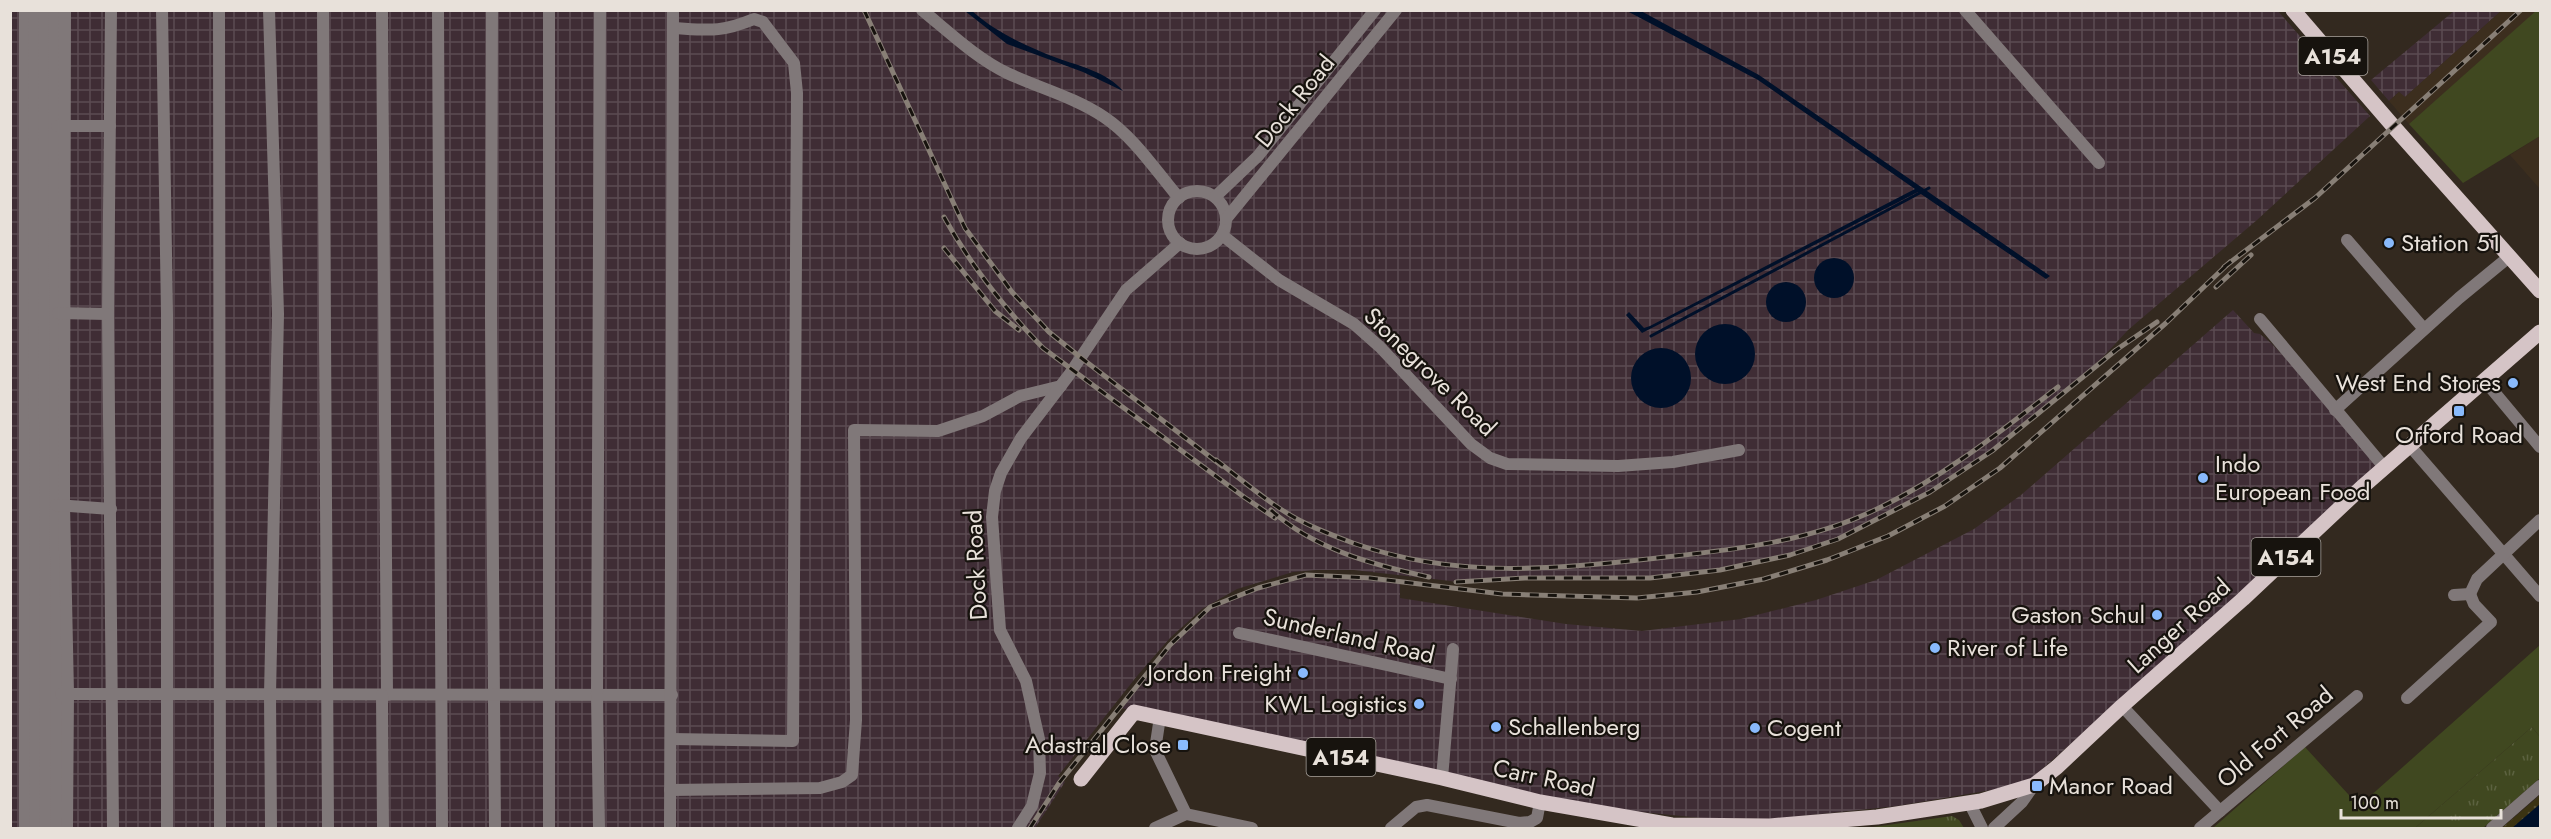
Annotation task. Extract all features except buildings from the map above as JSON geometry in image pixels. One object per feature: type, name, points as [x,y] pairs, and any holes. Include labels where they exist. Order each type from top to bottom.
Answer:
[{"type":"main road","name":"A154","points":[[2293,10],[2541,291]]},
{"type":"main road","name":"Langer Road","points":[[2034,784],[2057,767],[2243,599],[2384,467],[2541,332]]},
{"type":"main road","name":"Carr Road","points":[[1081,779],[1134,712],[1442,778],[1630,824],[1770,826],[1877,817],[1970,804],[2034,784]]},
{"type":"street","points":[[25,10],[44,127]]},
{"type":"street","points":[[34,10],[44,127],[47,694],[57,828]]},
{"type":"street","points":[[44,10],[46,828]]},
{"type":"street","points":[[36,828],[47,694],[44,127],[54,10]]},
{"type":"street","points":[[44,127],[64,10]]},
{"type":"street","points":[[111,10],[108,314],[113,828]]},
{"type":"street","points":[[162,10],[166,314],[167,828]]},
{"type":"street","points":[[219,10],[220,828]]},
{"type":"street","points":[[269,10],[278,314],[270,695],[272,828]]},
{"type":"street","points":[[323,10],[328,828]]},
{"type":"street","points":[[382,10],[385,695],[383,828]]},
{"type":"street","points":[[438,10],[442,828]]},
{"type":"street","points":[[492,10],[491,327],[495,828]]},
{"type":"street","points":[[549,10],[549,828]]},
{"type":"street","points":[[599,828],[597,695],[600,10]]},
{"type":"street","points":[[670,828],[673,10]]},
{"type":"street","points":[[922,10],[981,57],[1005,72],[1075,101],[1105,118],[1131,141],[1179,198]]},
{"type":"street","name":"Dock Road","points":[[1215,197],[1258,156],[1376,10]]},
{"type":"street","name":"Dock Road","points":[[1226,219],[1396,10]]},
{"type":"street","points":[[1965,10],[2099,163]]},
{"type":"street","points":[[671,740],[794,741],[797,93],[794,63],[763,22],[754,19],[730,29],[716,31],[673,27]]},
{"type":"street","points":[[44,127],[110,126]]},
{"type":"street","points":[[1198,191],[1215,197],[1222,205],[1226,219],[1222,235],[1216,242],[1204,248],[1194,249],[1180,243],[1173,236],[1169,227],[1170,213],[1179,198],[1198,191]]},
{"type":"street","name":"Stonegrove Road","points":[[1222,235],[1279,280],[1354,324],[1380,347],[1471,444],[1490,459],[1507,464],[1618,466],[1673,462],[1739,450]]},
{"type":"street","points":[[2347,240],[2424,329]]},
{"type":"street","name":"Dock Road","points":[[1018,828],[1032,806],[1040,773],[1039,740],[1026,681],[1000,630],[995,567],[994,500],[1001,473],[1021,438],[1126,290],[1180,243]]},
{"type":"street","points":[[2335,410],[2424,329],[2510,256]]},
{"type":"street","points":[[45,313],[108,314]]},
{"type":"street","points":[[2260,318],[2384,467]]},
{"type":"street","points":[[2485,381],[2541,447]]},
{"type":"street","points":[[670,790],[820,788],[842,782],[852,775],[856,720],[854,430],[938,431],[983,416],[1020,396],[1060,386]]},
{"type":"street","points":[[2410,446],[2541,596]]},
{"type":"street","points":[[45,504],[111,509]]},
{"type":"street","points":[[2407,698],[2491,622],[2474,604],[2470,594],[2476,579],[2541,520]]},
{"type":"street","points":[[2454,595],[2470,594]]},
{"type":"street","name":"Sunderland Road","points":[[1239,633],[1451,679]]},
{"type":"street","points":[[1442,778],[1454,649]]},
{"type":"street","points":[[47,694],[672,695]]},
{"type":"street","points":[[25,828],[47,694]]},
{"type":"street","points":[[47,694],[67,828]]},
{"type":"street","name":"Old Fort Road","points":[[2200,828],[2357,696]]},
{"type":"street","name":"Old Fort Road","points":[[2122,706],[2220,811]]},
{"type":"street","points":[[1160,717],[1155,750],[1186,814]]},
{"type":"street","points":[[1994,828],[2022,802],[2034,784]]},
{"type":"street","points":[[2492,828],[2541,786]]},
{"type":"street","points":[[1391,828],[1416,807],[1427,805],[1531,825],[1537,818],[1540,802]]},
{"type":"street","points":[[1970,804],[1982,828]]},
{"type":"street","points":[[1155,828],[1186,814],[1252,828]]},
{"type":"shaded area","points":[[2277,10],[2370,116],[2257,220],[2128,330],[2066,391],[1992,451],[1930,492],[1838,539],[1790,555],[1720,570],[1650,578],[1525,578],[1468,583],[1354,570],[1316,570],[1293,572],[1237,589],[1202,609],[1170,638],[1137,676],[1058,776],[1065,782],[1035,828],[11,828],[10,11]]},
{"type":"shaded area","points":[[2454,11],[2501,11],[2404,98],[2399,92],[2389,101],[2371,80]]},
{"type":"shaded area","points":[[2501,11],[2537,11],[2409,124],[2389,101],[2399,92],[2405,97]]},
{"type":"shaded area","points":[[2540,136],[2540,189],[2510,155]]},
{"type":"shaded area","points":[[2233,310],[2254,333],[2260,334],[2271,343],[2335,410],[2384,467],[2032,778],[2003,788],[1897,806],[1773,819],[1702,818],[1540,802],[1121,708],[1170,645],[1210,607],[1258,588],[1306,575],[1321,574],[1400,581],[1400,598],[1566,624],[1642,631],[1741,619],[1816,600],[1876,580],[1974,529],[2021,495]]},
{"type":"green space","points":[[2537,10],[2540,11],[2540,136],[2463,183],[2409,124]]},
{"type":"green space","points":[[2540,645],[2540,737],[2532,727],[2415,828],[2213,828],[2305,747],[2359,806]]},
{"type":"green space","points":[[2532,727],[2540,737],[2540,778],[2483,828],[2415,828]]},
{"type":"green space","points":[[1952,816],[1959,820],[1964,828],[1866,828]]},
{"type":"sand","points":[[2540,794],[2540,828],[2502,828],[2538,797]]},
{"type":"water","points":[[965,11],[972,11],[991,26],[1023,44],[1101,74],[1123,91],[1083,72],[1007,44]]},
{"type":"water","points":[[1627,11],[1641,11],[1759,75],[2050,276],[2046,279],[1918,192],[1642,333],[1626,315],[1629,312],[1644,328],[1650,326],[1915,189],[1758,80]]},
{"type":"water","points":[[1834,258],[1848,264],[1854,278],[1848,292],[1834,298],[1820,292],[1814,278],[1820,264]]},
{"type":"water","points":[[1786,282],[1800,288],[1806,302],[1800,316],[1786,322],[1772,316],[1766,302],[1772,288]]},
{"type":"water","points":[[1719,324],[1731,324],[1742,329],[1750,337],[1755,354],[1753,366],[1742,379],[1731,384],[1719,384],[1708,379],[1700,371],[1695,360],[1695,348],[1700,337],[1708,329]]},
{"type":"water","points":[[1655,348],[1667,348],[1678,353],[1686,361],[1691,378],[1689,390],[1678,403],[1667,408],[1655,408],[1644,403],[1636,395],[1631,384],[1631,372],[1636,361],[1644,353]]},
{"type":"water","points":[[2540,804],[2540,828],[2512,828]]},
{"type":"waterway","points":[[1651,336],[1929,188]]},
{"type":"railway","points":[[864,10],[965,228],[1012,292],[1049,332],[1222,466]]},
{"type":"railway","points":[[2224,267],[2315,198],[2521,10]]},
{"type":"railway","points":[[944,217],[989,286],[1043,348],[1275,518]]},
{"type":"railway","points":[[944,248],[995,311],[1019,330]]},
{"type":"railway","points":[[2216,287],[2251,255]]},
{"type":"railway","points":[[1030,828],[1059,783],[1170,645],[1210,607],[1258,588],[1306,575],[1370,578],[1502,594],[1637,598],[1697,592],[1764,579],[1827,560],[1888,536],[1945,506],[2000,468],[2166,323],[2230,262]]},
{"type":"railway","points":[[1456,582],[1525,578],[1650,578],[1720,570],[1790,555],[1838,539],[1930,492],[1992,451],[2116,350],[2157,322]]},
{"type":"railway","points":[[1216,460],[1265,498],[1299,520],[1353,543],[1392,555],[1469,567],[1547,568],[1586,565],[1748,547],[1802,536],[1854,519],[1927,482],[1994,436],[2058,387]]},
{"type":"railway","points":[[1271,510],[1306,535],[1345,554],[1429,577]]},
{"type":"place","name":"Station 51","points":[[2389,243]]},
{"type":"place","name":"West End Stores","points":[[2513,383]]},
{"type":"place","name":"Orford Road","points":[[2459,411]]},
{"type":"place","name":"Indo European Food","points":[[2203,478]]},
{"type":"place","name":"Gaston Schul","points":[[2157,615]]},
{"type":"place","name":"River of Life","points":[[1935,648]]},
{"type":"place","name":"Jordon Freight","points":[[1303,673]]},
{"type":"place","name":"KWL Logistics","points":[[1419,704]]},
{"type":"place","name":"Schallenberg","points":[[1496,727]]},
{"type":"place","name":"Cogent","points":[[1755,728]]},
{"type":"place","name":"Adastral Close","points":[[1183,745]]},
{"type":"place","name":"Manor Road","points":[[2037,786]]}]
